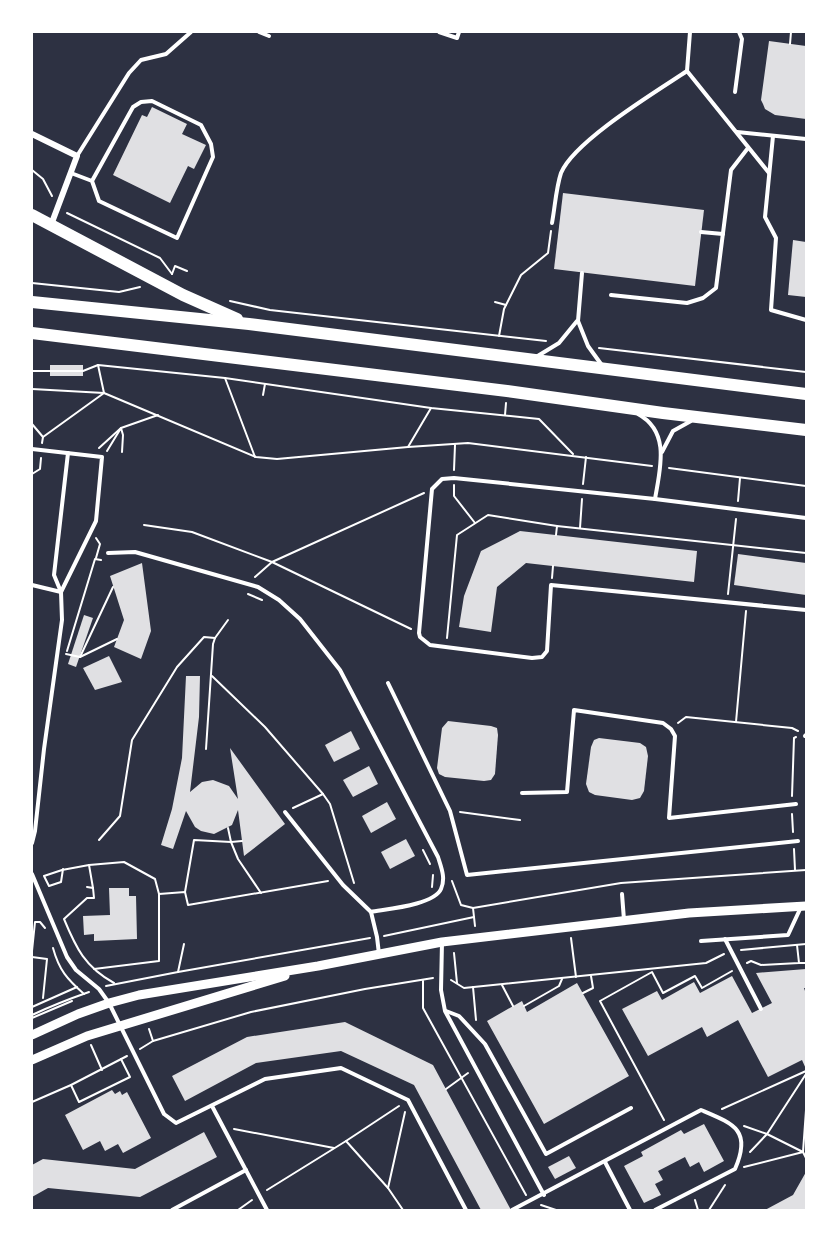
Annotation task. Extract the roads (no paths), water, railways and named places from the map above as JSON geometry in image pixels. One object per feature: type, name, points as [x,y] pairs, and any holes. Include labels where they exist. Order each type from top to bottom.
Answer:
[{"type":"main road","points":[[32,215],[183,295],[249,324]]},
{"type":"main road","points":[[32,302],[249,324],[807,394]]},
{"type":"main road","points":[[32,333],[807,430]]},
{"type":"main road","points":[[32,342],[79,338]]},
{"type":"street","points":[[32,134],[77,156],[59,209],[51,225]]},
{"type":"street","points":[[32,1035],[78,1014],[139,995],[318,966],[442,942],[689,913],[804,906]]},
{"type":"street","points":[[32,1060],[87,1036],[318,966]]},
{"type":"lane","points":[[77,156],[129,73],[141,60],[166,54],[191,32]]},
{"type":"lane","points":[[259,32],[269,36]]},
{"type":"lane","points":[[439,32],[457,38],[459,32]]},
{"type":"lane","points":[[690,32],[687,71],[769,173]]},
{"type":"lane","points":[[735,92],[742,39],[739,32]]},
{"type":"lane","points":[[552,223],[561,172],[574,154],[612,122],[687,71]]},
{"type":"lane","points":[[152,101],[201,125],[211,144],[213,157],[177,238],[99,201],[92,181],[133,107],[141,102],[152,101]]},
{"type":"lane","points":[[736,132],[807,139]]},
{"type":"lane","points":[[773,136],[765,217],[776,238],[771,310],[807,320]]},
{"type":"lane","points":[[612,295],[687,303],[703,298],[716,288],[731,170],[748,148]]},
{"type":"lane","points":[[70,173],[92,181]]},
{"type":"lane","points":[[701,232],[723,234]]},
{"type":"lane","points":[[582,273],[578,321],[588,346],[606,369]]},
{"type":"lane","points":[[531,359],[559,343],[578,321]]},
{"type":"lane","points":[[627,409],[641,415],[653,425],[660,439],[662,452],[655,499]]},
{"type":"lane","points":[[662,452],[673,431],[692,421],[708,418]]},
{"type":"lane","points":[[32,449],[102,457],[96,521],[61,592]]},
{"type":"lane","points":[[32,843],[62,621],[61,592],[54,575],[68,453]]},
{"type":"lane","points":[[807,518],[655,499],[454,478],[442,479],[432,489],[419,633],[420,638],[430,645],[532,658],[542,657],[547,651],[551,585],[807,610]]},
{"type":"lane","points":[[108,553],[135,552],[258,587],[279,600],[300,619],[340,670],[441,867],[444,877],[441,890],[431,899],[371,912]]},
{"type":"lane","points":[[32,585],[61,592]]},
{"type":"lane","points":[[388,683],[450,811],[467,875],[798,841]]},
{"type":"lane","points":[[522,793],[567,792],[574,710],[663,723],[672,729],[675,736],[669,818],[796,804]]},
{"type":"lane","points":[[285,812],[355,898],[371,912],[379,954]]},
{"type":"lane","points":[[32,873],[67,957],[76,970],[99,989],[109,1003],[164,1114],[176,1123],[265,1079],[341,1068],[408,1100],[466,1210]]},
{"type":"lane","points":[[622,894],[624,920]]},
{"type":"lane","points":[[700,941],[788,934],[804,906]]},
{"type":"lane","points":[[725,939],[761,1009]]},
{"type":"lane","points":[[442,942],[441,990],[445,1011],[544,1195]]},
{"type":"lane","points":[[445,1011],[459,1016],[485,1044],[546,1154],[631,1108]]},
{"type":"lane","points":[[212,1106],[267,1210]]},
{"type":"lane","points":[[512,1210],[701,1110],[733,1126],[740,1134],[743,1146],[735,1169],[655,1210]]},
{"type":"lane","points":[[605,1162],[630,1210]]},
{"type":"lane","points":[[172,1210],[246,1170]]}]
